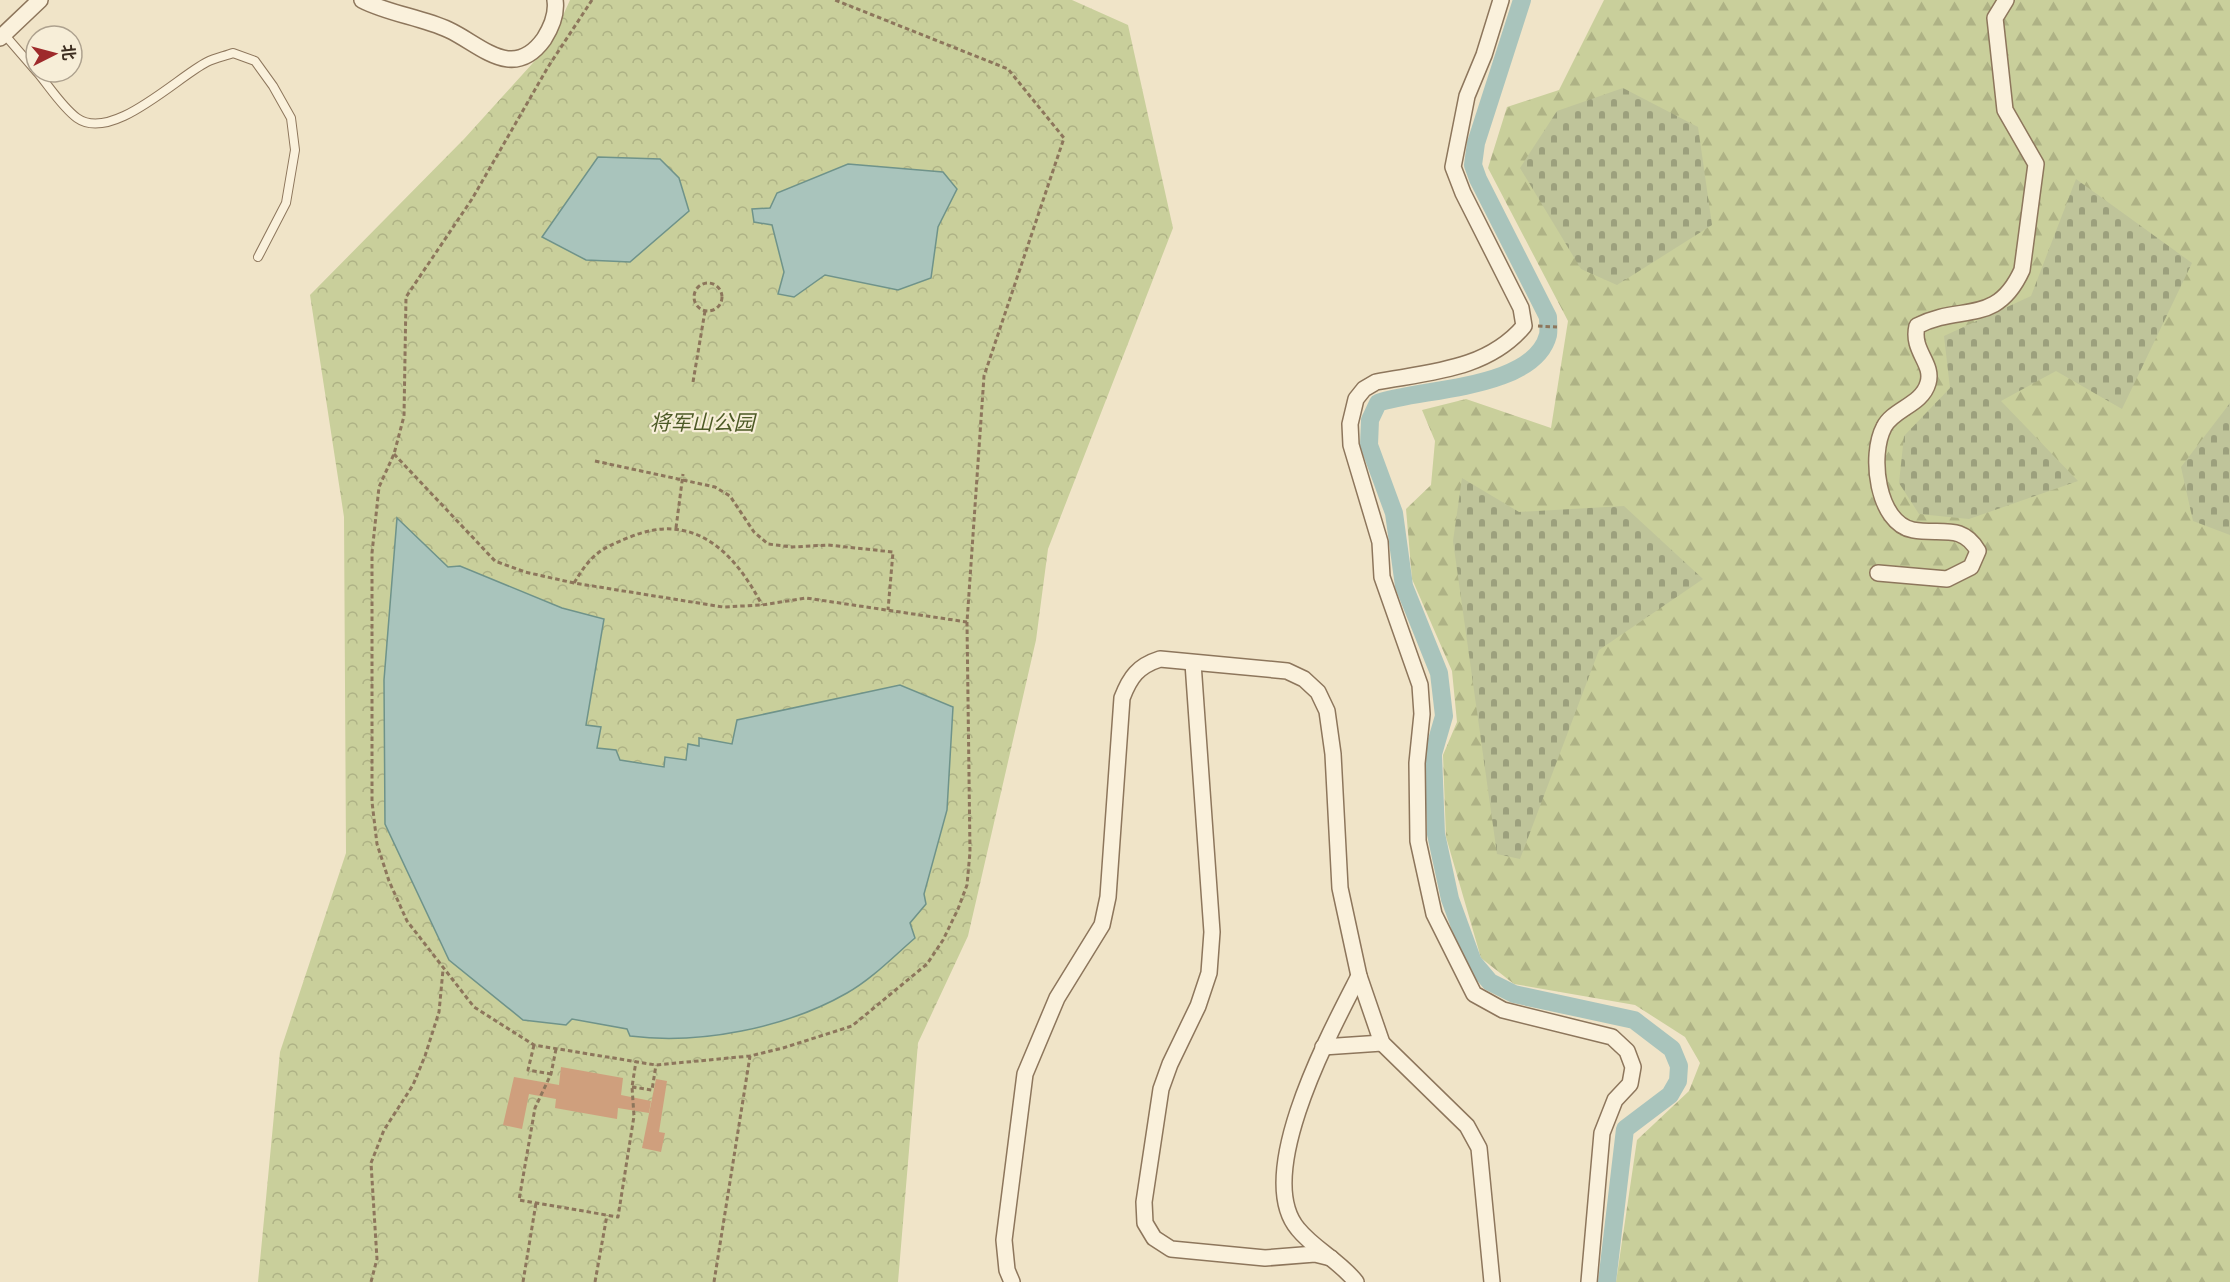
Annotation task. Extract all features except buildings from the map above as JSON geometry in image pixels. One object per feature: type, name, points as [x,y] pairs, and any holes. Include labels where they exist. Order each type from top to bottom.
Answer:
[{"type":"street","points":[[2,36],[40,0]]},
{"type":"street","points":[[362,0],[449,30],[490,55],[515,59],[535,50],[550,29],[555,0]]},
{"type":"street","points":[[1501,0],[1484,55],[1467,96],[1453,167],[1463,193],[1521,308],[1524,326],[1510,343],[1480,360],[1376,382],[1364,389],[1356,399],[1350,424],[1351,445],[1380,542],[1382,577],[1420,685],[1422,714],[1417,763],[1418,841],[1434,914],[1474,994],[1503,1010],[1524,1017],[1612,1037],[1627,1051],[1634,1067],[1630,1084],[1615,1100],[1602,1133],[1589,1282]]},
{"type":"street","points":[[1878,573],[1947,579],[1971,567],[1978,550],[1971,538],[1959,533],[1912,530],[1897,524],[1886,507],[1876,474],[1879,438],[1885,424],[1921,396],[1929,382],[1929,370],[1914,339],[1917,326],[1928,321],[1994,307],[2016,284],[2022,270],[2036,164],[2005,110],[1995,18],[2006,0]]},
{"type":"street","points":[[1012,1282],[1007,1270],[1004,1240],[1025,1074],[1057,998],[1102,925],[1108,897],[1122,698],[1130,678],[1144,664],[1160,659],[1287,671],[1304,679],[1318,692],[1327,711],[1333,754],[1340,888],[1359,976],[1382,1043],[1474,1136],[1482,1164],[1492,1282]]},
{"type":"street","points":[[1193,663],[1212,932],[1209,973],[1198,1006],[1170,1064],[1161,1089],[1144,1202],[1145,1224],[1154,1238],[1171,1249],[1265,1258],[1315,1254],[1330,1258]]},
{"type":"street","points":[[1356,1282],[1297,1229],[1285,1203],[1284,1173],[1289,1140],[1323,1047],[1359,976]]},
{"type":"street","points":[[1323,1047],[1382,1043]]},
{"type":"lane","points":[[2,36],[24,58]]},
{"type":"lane","points":[[48,84],[78,119],[101,124],[123,116],[159,96],[206,62],[233,53],[255,61],[291,118],[295,150],[286,203],[258,257]]},
{"type":"path","points":[[592,0],[548,67],[471,199],[406,297],[404,416],[394,454],[379,487],[372,553],[372,802],[377,844],[388,881],[407,921],[474,1007],[534,1045],[656,1065],[750,1056],[852,1026],[927,964],[943,940],[967,885],[970,852],[967,622],[984,376],[1064,138],[1008,69],[835,0]]},
{"type":"path","points":[[710,283],[718,286],[722,299],[714,310],[705,311],[697,307],[693,298],[696,288],[710,283]]},
{"type":"path","points":[[693,382],[705,311]]},
{"type":"path","points":[[1537,326],[1557,327]]},
{"type":"path","points":[[394,454],[495,561],[525,572],[574,583],[723,607],[762,605],[806,598],[967,622]]},
{"type":"path","points":[[595,461],[683,482],[715,487],[730,496],[754,532],[768,544],[792,547],[828,545],[893,552],[888,610]]},
{"type":"path","points":[[676,528],[683,474]]},
{"type":"path","points":[[574,583],[590,557],[613,543],[644,531],[676,528],[707,539],[730,556],[748,579],[762,605]]},
{"type":"path","points":[[371,1282],[377,1258],[371,1164],[384,1130],[413,1085],[425,1056],[439,1012],[443,968]]},
{"type":"path","points":[[534,1045],[528,1070],[551,1074]]},
{"type":"path","points":[[556,1049],[551,1074],[536,1108],[519,1200],[607,1215],[618,1216],[634,1116],[632,1087],[636,1061]]},
{"type":"path","points":[[714,1282],[750,1056]]},
{"type":"path","points":[[632,1087],[652,1090],[656,1065]]},
{"type":"path","points":[[523,1282],[536,1203]]},
{"type":"path","points":[[595,1282],[607,1215]]},
{"type":"green space","name":"将军山公园","points":[[570,0],[1072,0],[1128,25],[1173,228],[1048,549],[1036,640],[968,936],[918,1043],[898,1282],[258,1282],[280,1052],[346,853],[344,517],[310,295],[464,139],[550,44]]},
{"type":"green space","points":[[1604,0],[2230,0],[2230,1282],[1616,1282],[1637,1140],[1689,1091],[1700,1063],[1685,1037],[1635,1005],[1514,984],[1481,958],[1446,837],[1443,755],[1457,722],[1452,671],[1412,579],[1406,509],[1431,485],[1435,441],[1422,410],[1466,399],[1551,428],[1568,321],[1488,168],[1507,107],[1559,90]]},
{"type":"green space","points":[[1623,88],[1698,127],[1712,225],[1617,285],[1581,269],[1520,168],[1557,111]]},
{"type":"green space","points":[[2076,179],[2192,263],[2122,409],[2056,371],[2001,401],[2078,481],[1969,519],[1919,514],[1899,483],[1904,436],[1950,388],[1944,336],[2031,296]]},
{"type":"green space","points":[[2230,403],[2230,535],[2193,521],[2181,467]]},
{"type":"green space","points":[[1462,478],[1519,512],[1624,506],[1703,579],[1599,650],[1520,859],[1497,854],[1453,541]]},
{"type":"water","points":[[598,157],[660,159],[679,178],[689,211],[630,262],[586,260],[542,237]]},
{"type":"water","points":[[848,164],[943,172],[957,189],[938,227],[931,278],[898,290],[825,275],[794,297],[778,294],[784,272],[772,225],[754,222],[752,209],[770,208],[777,193]]},
{"type":"water","points":[[397,518],[448,567],[460,566],[562,608],[604,619],[586,725],[601,727],[597,748],[616,750],[620,760],[664,767],[665,757],[686,760],[688,744],[699,746],[699,738],[732,744],[737,720],[900,685],[953,707],[947,810],[924,894],[926,904],[910,923],[915,938],[865,981],[823,1005],[797,1016],[742,1031],[684,1038],[630,1036],[627,1029],[572,1019],[566,1025],[523,1020],[449,960],[385,824],[384,680]]},
{"type":"waterway","points":[[1522,0],[1476,143],[1473,165],[1548,317],[1548,335],[1538,353],[1521,367],[1499,377],[1378,403],[1370,420],[1369,445],[1394,513],[1404,586],[1439,673],[1444,716],[1433,754],[1436,834],[1450,899],[1473,962],[1490,982],[1514,994],[1634,1020],[1672,1049],[1679,1066],[1678,1081],[1670,1095],[1625,1129],[1607,1282]]}]
